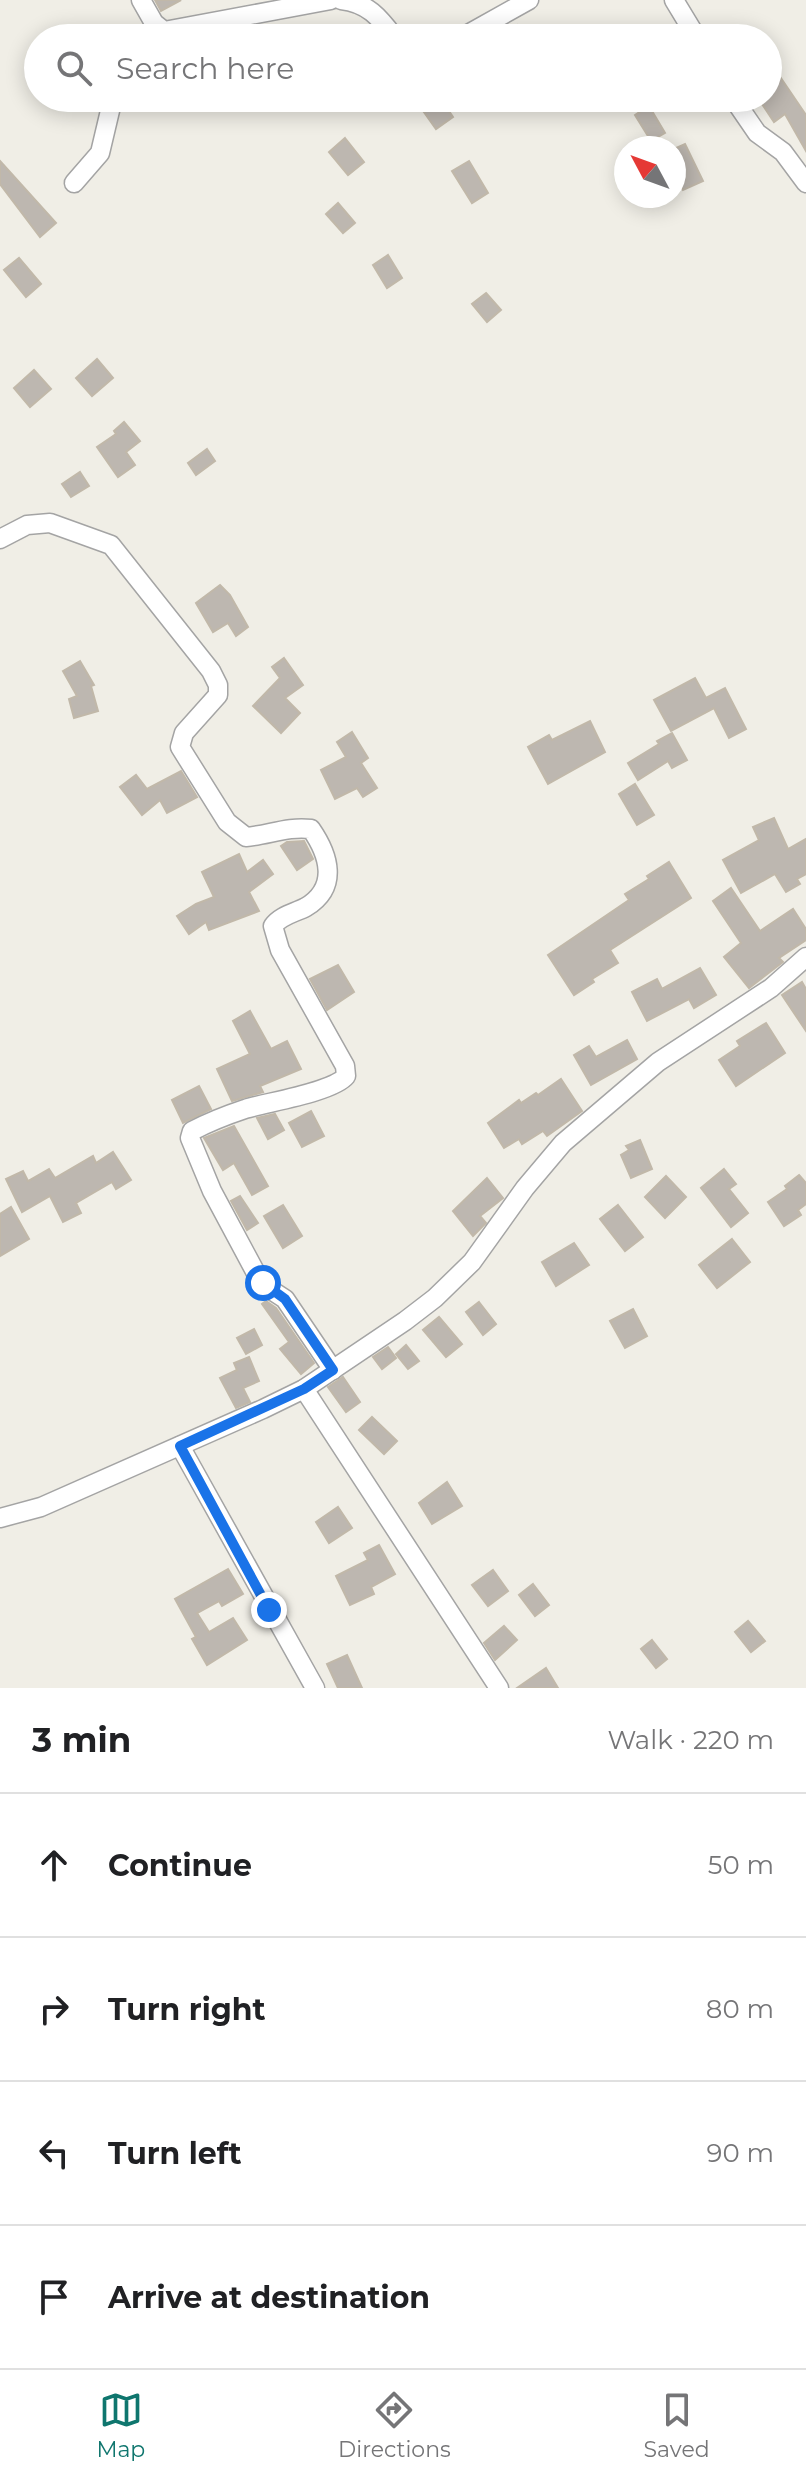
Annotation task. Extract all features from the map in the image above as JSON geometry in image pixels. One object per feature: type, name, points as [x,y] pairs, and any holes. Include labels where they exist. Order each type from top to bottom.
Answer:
[{"type":"street","points":[[141,0],[156,24]]},
{"type":"street","points":[[213,24],[331,0]]},
{"type":"street","points":[[341,0],[366,6],[384,24]]},
{"type":"street","points":[[486,24],[529,0]]},
{"type":"street","points":[[674,0],[689,24]]},
{"type":"street","points":[[74,183],[100,153],[110,112]]},
{"type":"street","points":[[743,112],[757,133],[783,152],[806,183]]},
{"type":"street","points":[[0,539],[27,525],[50,523],[111,545],[186,637],[218,685],[218,695],[184,733],[180,747],[227,822],[246,837],[293,827],[311,829],[322,844],[329,875],[323,892],[309,905],[278,919],[273,926],[273,934],[345,1066],[346,1076],[340,1082],[313,1091],[229,1115],[192,1131],[190,1138],[212,1191],[257,1275],[285,1299],[333,1370]]},
{"type":"street","points":[[0,1518],[41,1507],[304,1389],[405,1321],[456,1279],[489,1242],[525,1188],[563,1143],[658,1062],[771,988],[806,957]]},
{"type":"street","points":[[304,1389],[499,1688]]},
{"type":"street","points":[[180,1446],[315,1688]]},
{"type":"building","points":[[155,0],[181,0],[161,11]]},
{"type":"building","points":[[782,80],[806,115],[806,151],[785,114],[774,122],[767,112],[782,112]]},
{"type":"building","points":[[424,112],[450,112],[453,117],[436,129]]},
{"type":"building","points":[[640,112],[653,112],[665,133],[648,136],[635,115]]},
{"type":"building","points":[[345,138],[364,162],[348,175],[329,152]]},
{"type":"building","points":[[686,146],[703,181],[686,189]]},
{"type":"building","points":[[0,161],[56,223],[40,237],[0,184]]},
{"type":"building","points":[[469,161],[488,193],[472,203],[452,171]]},
{"type":"building","points":[[338,203],[355,223],[343,233],[326,214]]},
{"type":"building","points":[[388,255],[402,278],[387,288],[373,265]]},
{"type":"building","points":[[19,258],[41,284],[26,297],[4,270]]},
{"type":"building","points":[[486,293],[501,310],[487,322],[472,304]]},
{"type":"building","points":[[97,359],[113,378],[92,396],[76,378]]},
{"type":"building","points":[[34,370],[51,389],[30,407],[14,388]]},
{"type":"building","points":[[124,422],[140,441],[126,452],[135,465],[118,477],[97,447],[116,434],[114,431]]},
{"type":"building","points":[[207,449],[215,461],[196,475],[188,463]]},
{"type":"building","points":[[80,472],[89,486],[71,497],[62,484]]},
{"type":"building","points":[[220,585],[230,595],[248,627],[236,636],[228,623],[213,632],[196,603]]},
{"type":"building","points":[[284,658],[303,685],[285,698],[300,713],[281,733],[253,706],[280,678],[272,667]]},
{"type":"building","points":[[80,661],[94,685],[91,686],[98,711],[74,718],[69,699],[77,696],[63,671]]},
{"type":"building","points":[[695,678],[706,698],[725,688],[746,729],[729,738],[714,708],[671,731],[654,700]]},
{"type":"building","points":[[590,721],[605,752],[548,784],[528,747],[549,735],[552,740]]},
{"type":"building","points":[[352,732],[368,758],[361,763],[377,788],[363,797],[357,788],[335,799],[321,770],[346,757],[337,742]]},
{"type":"building","points":[[672,733],[687,760],[672,768],[668,761],[638,780],[628,763]]},
{"type":"building","points":[[181,771],[197,797],[167,813],[160,800],[142,815],[120,787],[136,775],[147,789]]},
{"type":"building","points":[[635,784],[654,815],[637,825],[619,794]]},
{"type":"building","points":[[774,818],[788,849],[806,839],[806,874],[797,879],[800,884],[786,892],[775,874],[741,893],[723,860],[759,840],[753,827]]},
{"type":"building","points":[[304,841],[313,859],[297,870],[281,846],[287,842]]},
{"type":"building","points":[[239,854],[247,872],[263,860],[273,874],[249,892],[259,911],[209,930],[206,922],[189,934],[177,916],[214,897],[202,872]]},
{"type":"building","points":[[669,862],[691,898],[610,950],[618,963],[574,995],[548,955],[629,900],[625,894]]},
{"type":"building","points":[[731,888],[760,931],[793,909],[806,929],[806,940],[779,958],[783,962],[749,988],[724,957],[741,943],[713,901]]},
{"type":"building","points":[[338,965],[354,992],[327,1010],[310,979]]},
{"type":"building","points":[[700,968],[716,995],[694,1008],[689,999],[647,1021],[632,992],[657,979],[662,989]]},
{"type":"building","points":[[802,982],[806,989],[806,1031],[782,995]]},
{"type":"building","points":[[250,1011],[271,1049],[287,1041],[301,1069],[260,1086],[263,1092],[232,1101],[217,1069],[250,1054],[233,1021]]},
{"type":"building","points":[[766,1023],[785,1053],[736,1086],[719,1060],[740,1046],[737,1041]]},
{"type":"building","points":[[627,1040],[637,1059],[591,1085],[574,1055],[589,1046],[596,1057]]},
{"type":"building","points":[[561,1079],[582,1111],[547,1136],[543,1131],[522,1144],[519,1139],[504,1148],[488,1123],[519,1100],[521,1103],[536,1093],[538,1095]]},
{"type":"building","points":[[199,1086],[211,1109],[183,1123],[172,1100]]},
{"type":"building","points":[[311,1111],[324,1136],[302,1147],[289,1123]]},
{"type":"building","points":[[275,1114],[284,1130],[268,1139],[257,1118]]},
{"type":"building","points":[[234,1126],[268,1186],[252,1195],[234,1163],[223,1170],[204,1138]]},
{"type":"building","points":[[640,1140],[652,1169],[631,1178],[621,1155],[629,1150],[626,1146]]},
{"type":"building","points":[[113,1152],[131,1180],[116,1189],[112,1182],[76,1203],[81,1213],[63,1222],[50,1196],[22,1212],[6,1179],[23,1171],[28,1181],[49,1169],[55,1178],[93,1156],[96,1163]]},
{"type":"building","points":[[724,1169],[736,1184],[729,1189],[748,1213],[731,1227],[701,1188]]},
{"type":"building","points":[[799,1175],[806,1183],[806,1204],[798,1210],[801,1215],[784,1226],[768,1202],[787,1189],[785,1186]]},
{"type":"building","points":[[666,1176],[686,1197],[665,1218],[645,1197]]},
{"type":"building","points":[[487,1178],[503,1198],[480,1216],[486,1223],[473,1236],[453,1211]]},
{"type":"building","points":[[240,1196],[258,1223],[247,1230],[231,1201]]},
{"type":"building","points":[[283,1205],[302,1236],[283,1248],[264,1216]]},
{"type":"building","points":[[618,1205],[643,1237],[625,1251],[600,1219]]},
{"type":"building","points":[[11,1207],[29,1239],[0,1256],[0,1214]]},
{"type":"building","points":[[732,1239],[750,1262],[717,1288],[699,1265]]},
{"type":"building","points":[[574,1243],[589,1265],[556,1286],[542,1262]]},
{"type":"building","points":[[266,1301],[276,1308],[314,1363],[301,1374],[280,1349],[289,1342],[262,1304]]},
{"type":"building","points":[[479,1302],[496,1324],[483,1335],[466,1312]]},
{"type":"building","points":[[633,1309],[647,1336],[625,1348],[610,1321]]},
{"type":"building","points":[[439,1317],[462,1344],[446,1357],[423,1330]]},
{"type":"building","points":[[254,1329],[262,1345],[246,1354],[237,1338]]},
{"type":"building","points":[[406,1345],[419,1361],[408,1369],[396,1354]]},
{"type":"building","points":[[388,1347],[396,1358],[382,1369],[373,1357]]},
{"type":"building","points":[[249,1357],[259,1381],[243,1388],[250,1402],[236,1408],[220,1378],[237,1370],[234,1363]]},
{"type":"building","points":[[343,1377],[360,1402],[346,1412],[328,1387]]},
{"type":"building","points":[[372,1417],[397,1441],[384,1454],[359,1430]]},
{"type":"building","points":[[447,1482],[462,1506],[432,1524],[419,1503]]},
{"type":"building","points":[[338,1507],[352,1528],[329,1543],[316,1522]]},
{"type":"building","points":[[379,1545],[395,1574],[371,1587],[374,1594],[350,1605],[336,1576],[368,1560],[364,1553]]},
{"type":"building","points":[[228,1569],[243,1594],[222,1606],[219,1601],[197,1613],[209,1632],[233,1618],[247,1640],[207,1665],[175,1599]]},
{"type":"building","points":[[493,1570],[508,1591],[488,1606],[472,1585]]},
{"type":"building","points":[[533,1584],[549,1605],[535,1616],[519,1595]]},
{"type":"building","points":[[748,1621],[765,1641],[751,1652],[735,1632]]},
{"type":"building","points":[[504,1626],[517,1640],[495,1660],[484,1643]]},
{"type":"building","points":[[652,1640],[667,1659],[656,1668],[641,1649]]},
{"type":"building","points":[[347,1655],[362,1688],[338,1688],[327,1664]]},
{"type":"building","points":[[546,1668],[558,1688],[517,1688]]},
{"type":"route","points":[[263,1283],[285,1299],[333,1370],[304,1389],[180,1446],[269,1610]]}]
